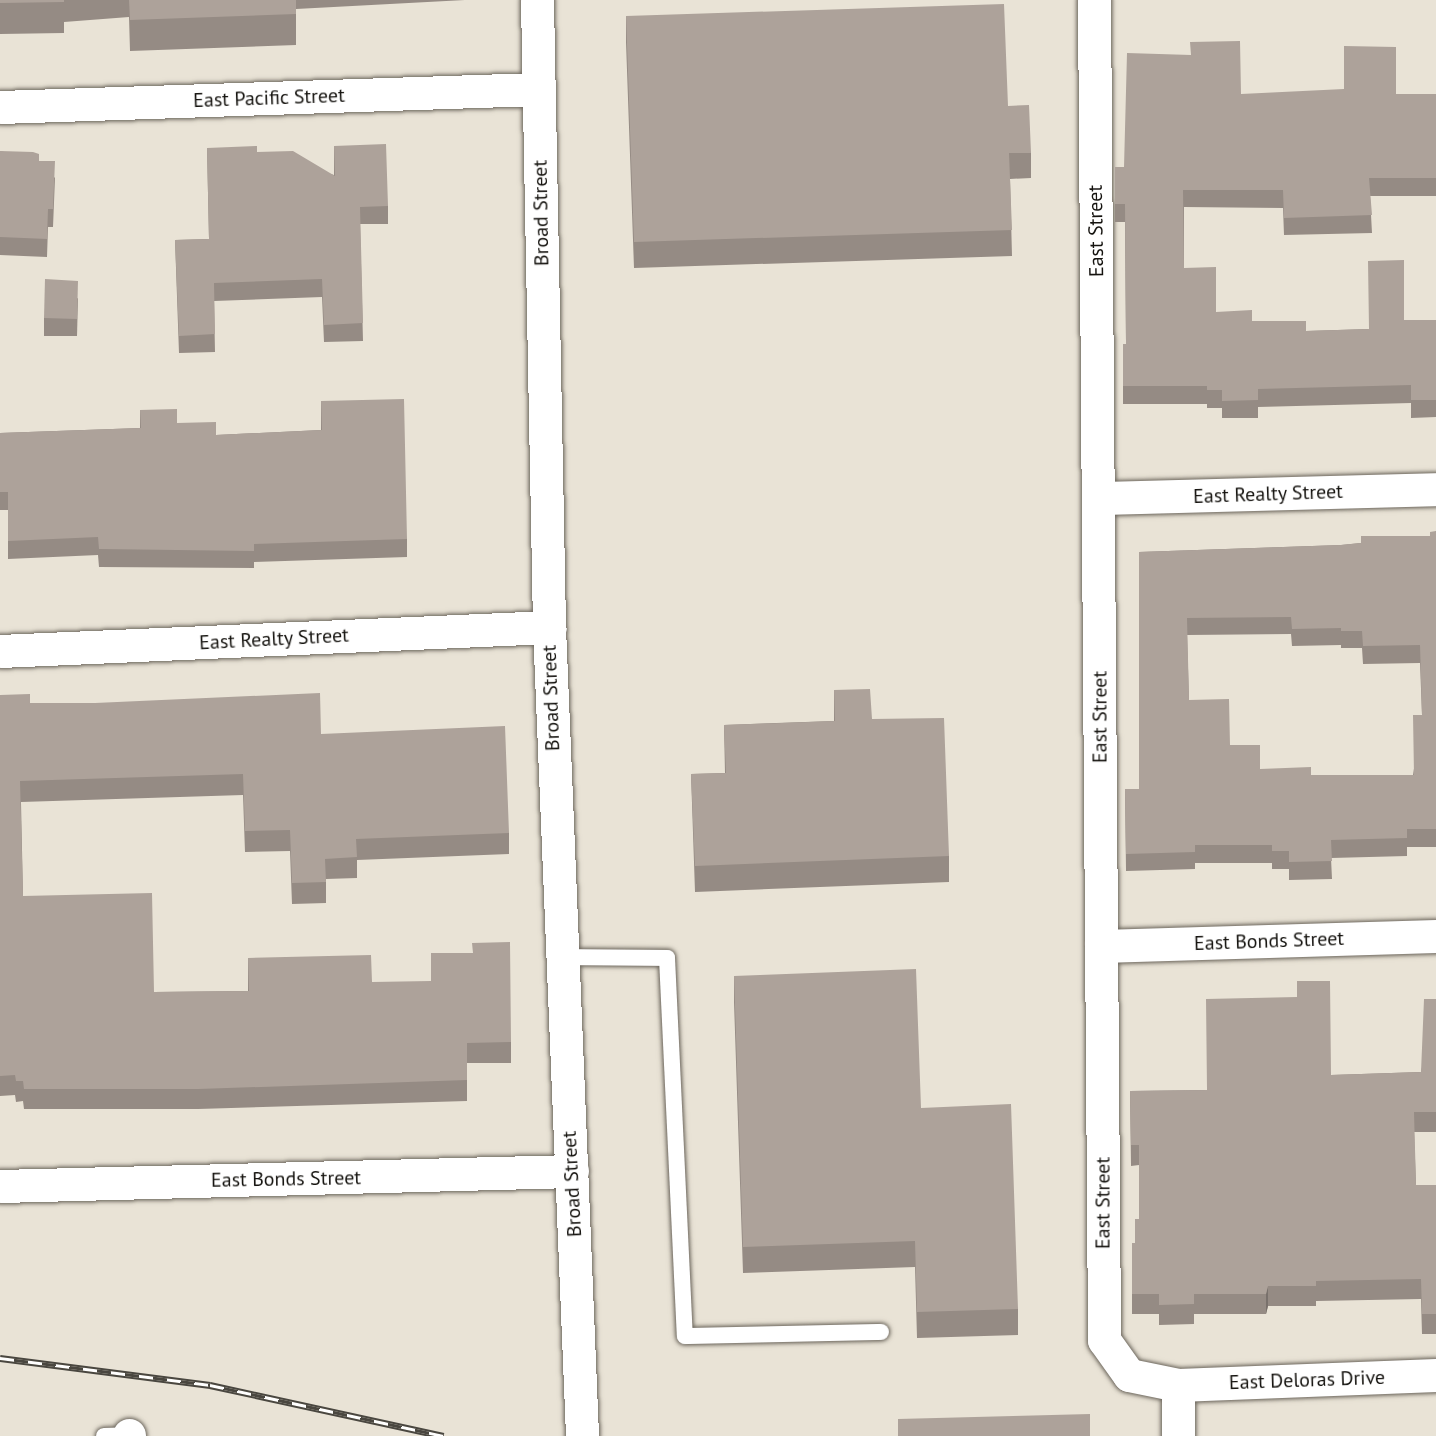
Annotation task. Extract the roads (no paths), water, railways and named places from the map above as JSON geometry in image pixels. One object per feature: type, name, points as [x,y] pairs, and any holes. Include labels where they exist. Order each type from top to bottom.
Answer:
[{"type":"street","name":"Broad Street","points":[[537,0],[549,627],[582,1436]]},
{"type":"street","name":"East Street","points":[[1094,0],[1100,498],[1104,1340],[1129,1375],[1178,1384]]},
{"type":"street","name":"East Pacific Street","points":[[0,107],[538,89]]},
{"type":"street","name":"East Realty Street","points":[[1100,498],[1436,489]]},
{"type":"street","name":"East Realty Street","points":[[0,651],[549,627]]},
{"type":"street","name":"East Bonds Street","points":[[1101,946],[1436,936]]},
{"type":"street","name":"East Bonds Street","points":[[0,1186],[572,1172]]},
{"type":"street","name":"East Deloras Drive","points":[[1178,1384],[1436,1375]]},
{"type":"street","points":[[1178,1384],[1178,1436]]},
{"type":"lane","points":[[561,957],[667,958],[685,1336],[881,1332]]},
{"type":"railway","points":[[0,1358],[210,1385],[443,1436]]}]
